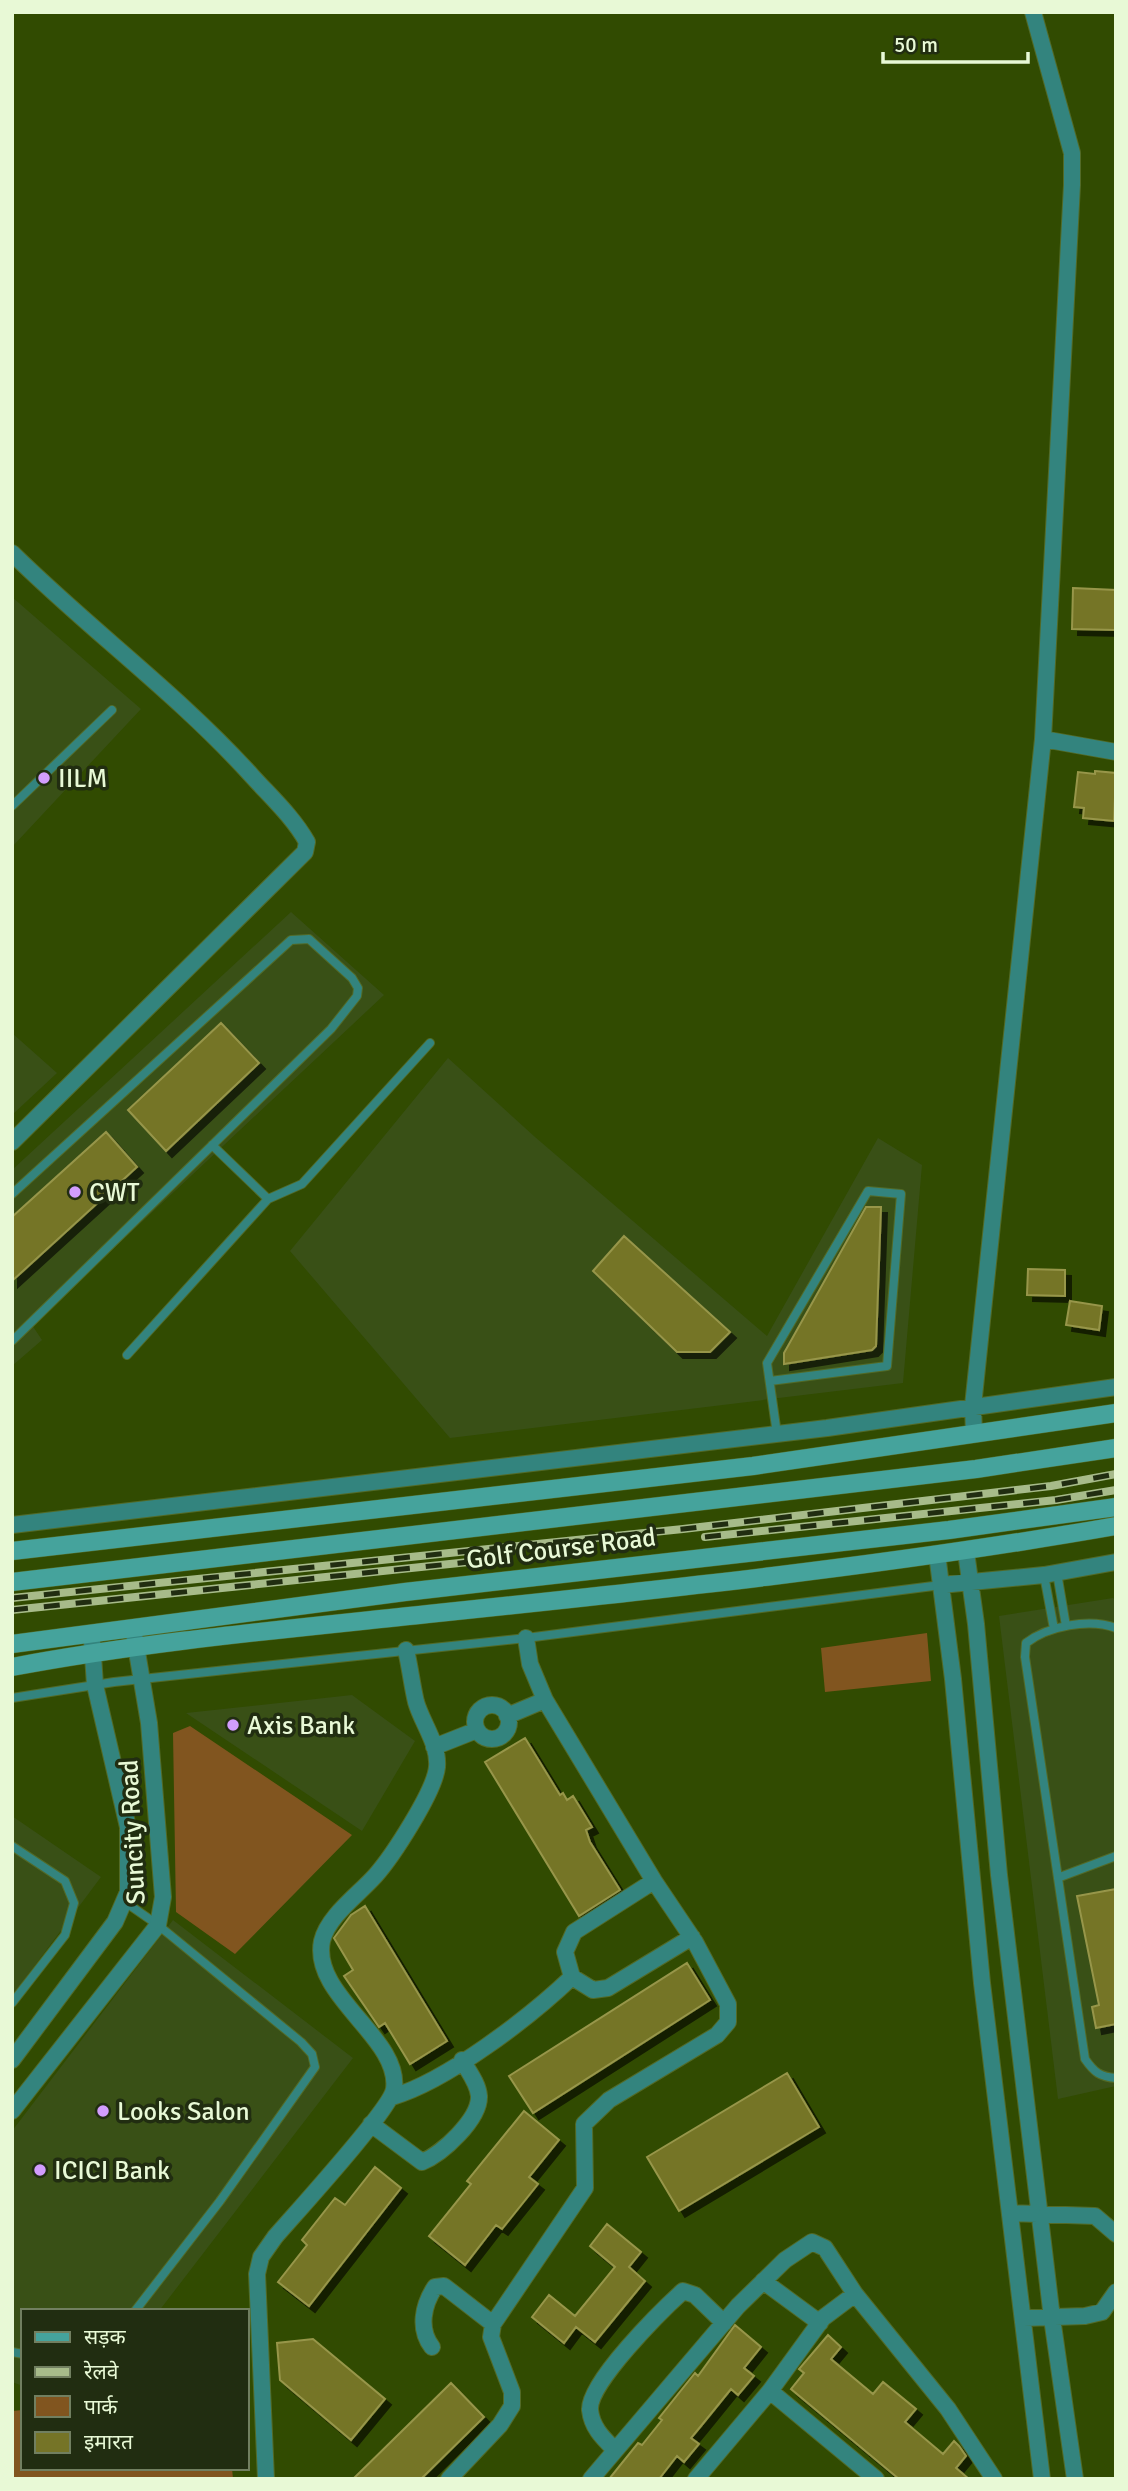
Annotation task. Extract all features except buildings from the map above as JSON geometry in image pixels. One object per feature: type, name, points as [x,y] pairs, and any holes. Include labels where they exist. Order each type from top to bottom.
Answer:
[{"type":"main road","points":[[12,1551],[753,1466],[1116,1413]]},
{"type":"main road","name":"Golf Course Road","points":[[12,1582],[976,1469],[1116,1448]]},
{"type":"main road","points":[[753,1466],[755,1495]]},
{"type":"main road","name":"Golf Course Road","points":[[12,1644],[91,1633],[134,1636],[1116,1507]]},
{"type":"main road","points":[[12,1667],[93,1652],[134,1636],[790,1576],[966,1552],[1116,1526]]},
{"type":"main road","points":[[788,1548],[790,1576]]},
{"type":"main road","points":[[12,1566],[36,1549]]},
{"type":"street","points":[[974,1434],[973,1406],[1043,738],[1072,153],[1033,12]]},
{"type":"street","points":[[12,553],[53,593],[214,733],[293,821],[307,842],[305,852],[12,1142]]},
{"type":"street","points":[[1043,738],[1116,752]]},
{"type":"street","points":[[12,1525],[777,1434],[1116,1387]]},
{"type":"street","points":[[966,1552],[1011,1978],[1052,2318],[1075,2479]]},
{"type":"street","points":[[937,1554],[982,1983],[1024,2318],[1041,2479]]},
{"type":"street","points":[[941,1585],[1050,1574],[1116,1562]]},
{"type":"street","name":"Suncity Road","points":[[12,2060],[115,1922],[125,1902],[130,1877],[128,1827],[96,1685],[91,1633]]},
{"type":"street","name":"Suncity Road","points":[[12,2111],[158,1925],[163,1897],[149,1723],[134,1636]]},
{"type":"street","points":[[449,2479],[500,2425],[512,2406],[512,2392],[491,2337],[493,2324],[585,2188],[584,2124],[592,2113],[609,2100],[717,2035],[728,2022],[728,2004],[692,1937],[654,1881],[545,1700],[530,1664],[526,1638]]},
{"type":"street","points":[[266,2479],[257,2274],[261,2257],[371,2124],[394,2089],[389,2064],[327,1976],[322,1943],[326,1930],[377,1874],[434,1785],[438,1764],[417,1704],[406,1650]]},
{"type":"street","points":[[507,1716],[545,1700]]},
{"type":"street","points":[[484,1707],[500,1707],[507,1716],[508,1727],[501,1736],[491,1739],[477,1730],[475,1719],[484,1707]]},
{"type":"street","points":[[434,1747],[477,1730]]},
{"type":"street","points":[[971,1878],[999,1875]]},
{"type":"street","points":[[654,1881],[574,1931],[565,1952],[572,1977],[593,1990],[608,1988],[692,1937]]},
{"type":"street","points":[[391,2097],[421,2086],[511,2027],[572,1977]]},
{"type":"street","points":[[982,1983],[1011,1978]]},
{"type":"street","points":[[371,2124],[422,2162],[433,2158],[476,2110],[479,2099],[477,2086],[461,2060]]},
{"type":"street","points":[[1011,2213],[1116,2216]]},
{"type":"street","points":[[1095,2216],[1116,2234]]},
{"type":"street","points":[[591,2479],[724,2323],[785,2260],[812,2242],[825,2248],[855,2294],[948,2409],[994,2479]]},
{"type":"street","points":[[764,2281],[820,2323]]},
{"type":"street","points":[[432,2347],[424,2336],[423,2319],[428,2297],[435,2287],[443,2286],[493,2324]]},
{"type":"street","points":[[615,2450],[595,2430],[590,2408],[594,2392],[655,2315],[683,2291],[695,2295],[724,2323]]},
{"type":"street","points":[[696,2479],[770,2391],[820,2323],[855,2294]]},
{"type":"street","points":[[1024,2318],[1052,2318],[1101,2312],[1115,2302]]},
{"type":"street","points":[[770,2391],[876,2479]]},
{"type":"lane","points":[[12,807],[112,710]]},
{"type":"lane","points":[[12,1194],[291,940],[309,939],[352,978],[358,988],[357,996],[331,1029],[12,1341]]},
{"type":"lane","points":[[127,1355],[268,1199],[302,1184],[430,1043]]},
{"type":"lane","points":[[212,1145],[268,1199]]},
{"type":"lane","points":[[770,1381],[887,1366],[901,1194],[868,1191],[767,1363],[777,1434]]},
{"type":"lane","points":[[1050,1574],[1060,1593],[1066,1626]]},
{"type":"lane","points":[[1050,1574],[1048,1595],[1054,1629]]},
{"type":"lane","points":[[12,1698],[96,1685],[526,1638],[941,1585]]},
{"type":"lane","points":[[1116,1628],[1104,1624],[1066,1626],[1038,1633],[1026,1643],[1025,1657],[1060,1877],[1085,2059],[1093,2071],[1104,2077],[1116,2078]]},
{"type":"lane","points":[[12,1846],[65,1881],[74,1903],[65,1934],[12,2003]]},
{"type":"lane","points":[[1060,1877],[1116,1856]]},
{"type":"lane","points":[[125,1902],[158,1925],[301,2042],[312,2054],[315,2067],[220,2201],[137,2309]]},
{"type":"shaded area","name":"IILM","points":[[12,597],[141,709],[12,847]]},
{"type":"shaded area","points":[[291,912],[384,995],[32,1325],[42,1340],[12,1366],[12,1170]]},
{"type":"shaded area","points":[[12,1033],[57,1073],[12,1115]]},
{"type":"shaded area","points":[[448,1058],[535,1137],[767,1336],[878,1138],[922,1165],[903,1383],[450,1438],[290,1251]]},
{"type":"shaded area","points":[[1113,1598],[1116,1601],[1116,2086],[1058,2099],[999,1616]]},
{"type":"shaded area","points":[[352,1695],[415,1741],[362,1831],[186,1713]]},
{"type":"shaded area","points":[[12,1816],[101,1877],[12,1996]]},
{"type":"shaded area","points":[[173,1920],[353,2058],[161,2309],[21,2309],[21,2385],[12,2382],[12,2131]]},
{"type":"green space","points":[[927,1633],[931,1681],[825,1692],[821,1648]]},
{"type":"green space","points":[[190,1726],[352,1835],[235,1954],[176,1912],[173,1733]]},
{"type":"green space","points":[[21,2410],[21,2470],[232,2470],[233,2479],[12,2479],[12,2411]]},
{"type":"railway","points":[[12,1598],[683,1529],[1051,1486],[1116,1474]]},
{"type":"railway","points":[[705,1537],[1056,1500],[1116,1490]]},
{"type":"railway","points":[[12,1610],[507,1558]]},
{"type":"place","name":"IILM","points":[[44,778]]},
{"type":"place","name":"CWT","points":[[75,1192]]},
{"type":"place","name":"Axis Bank","points":[[233,1725]]},
{"type":"place","name":"Looks Salon","points":[[103,2111]]},
{"type":"place","name":"ICICI Bank","points":[[40,2170]]}]
